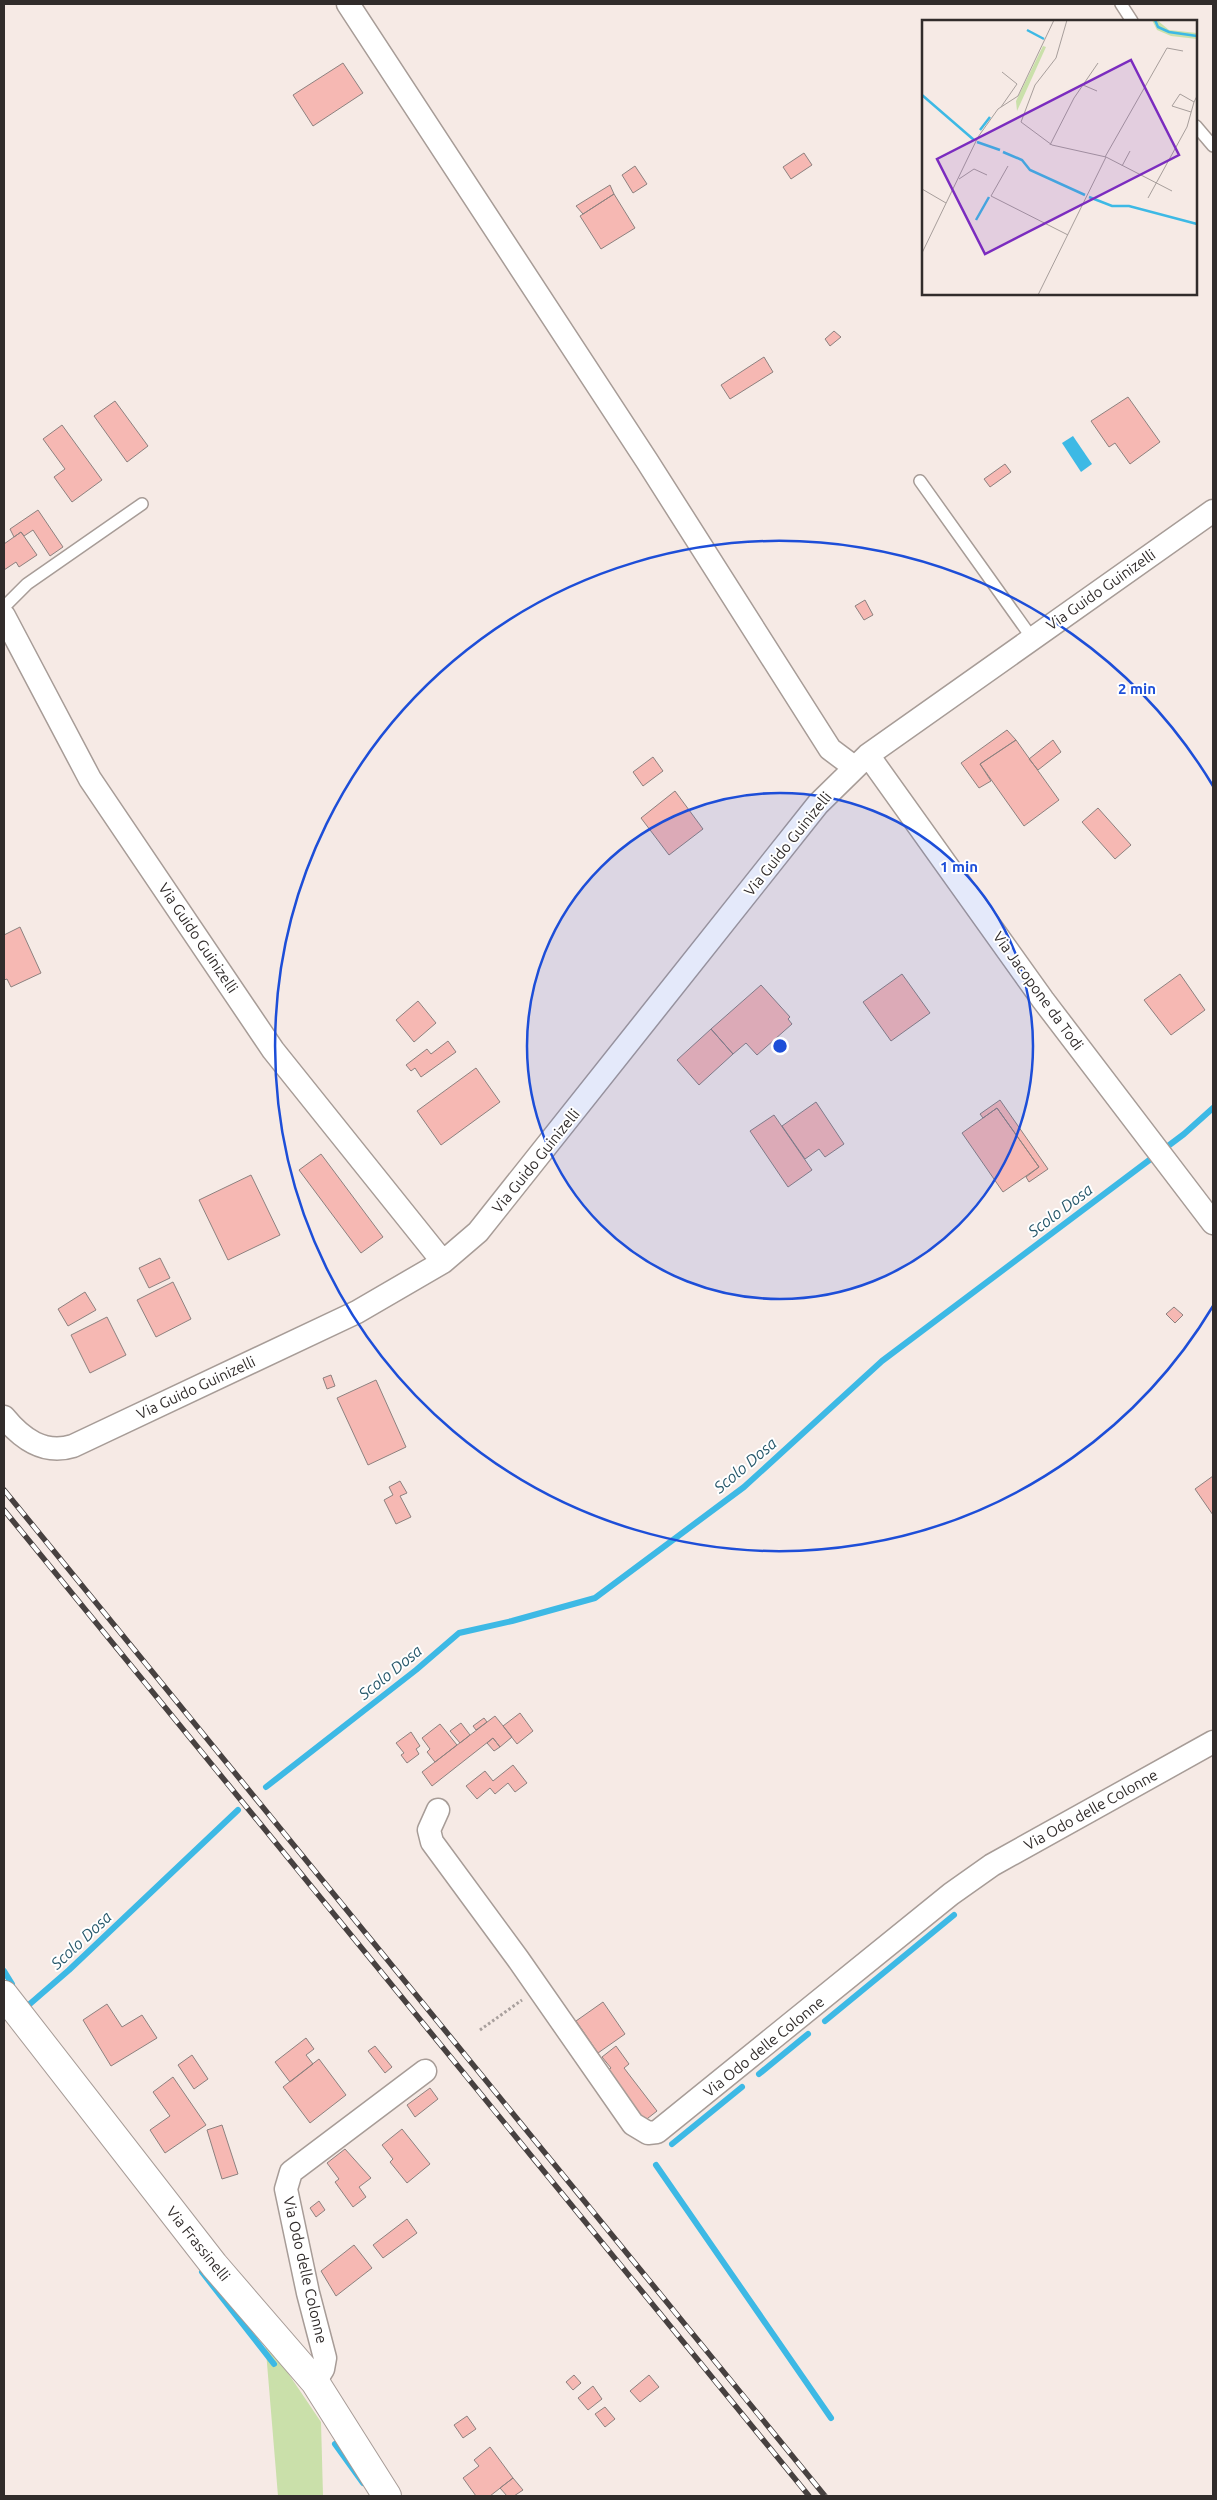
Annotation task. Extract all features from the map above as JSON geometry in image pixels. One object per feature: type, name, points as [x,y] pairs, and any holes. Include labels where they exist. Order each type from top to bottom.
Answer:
[{"type":"street","name":"Via Jacopone da Todi","points":[[348,4],[647,461],[830,749],[861,761],[1213,1223]]},
{"type":"street","name":"Via Guido Guinizelli","points":[[4,1417],[25,1439],[51,1449],[73,1446],[356,1312],[443,1262],[462,1248],[484,1225],[818,804],[861,761],[1213,511]]},
{"type":"street","name":"Via Guido Guinizelli","points":[[4,616],[90,778],[273,1050],[443,1262]]},
{"type":"street","name":"Via Odo delle Colonne","points":[[438,1810],[429,1830],[432,1842],[518,1960],[633,2124],[640,2130],[648,2133],[657,2132],[951,1894],[992,1865],[1213,1742]]},
{"type":"street","name":"Via Frassinelli","points":[[4,1995],[214,2265],[315,2382],[387,2496]]},
{"type":"street","name":"Via Odo delle Colonne","points":[[315,2382],[324,2369],[325,2358],[308,2293],[286,2190],[291,2172],[425,2071]]},
{"type":"lane","points":[[1121,4],[1131,20]]},
{"type":"lane","points":[[1197,127],[1213,146]]},
{"type":"lane","points":[[920,481],[1032,638]]},
{"type":"lane","points":[[4,607],[27,584],[142,504]]},
{"type":"path","points":[[480,2030],[538,1989]]},
{"type":"green space","points":[[265,2339],[321,2422],[323,2496],[278,2496]]},
{"type":"water","points":[[1073,436],[1092,464],[1081,472],[1062,443]]},
{"type":"building","points":[[343,63],[363,93],[313,126],[293,95]]},
{"type":"building","points":[[804,153],[812,165],[791,179],[783,167]]},
{"type":"building","points":[[635,166],[647,184],[633,193],[622,175]]},
{"type":"building","points":[[610,185],[614,194],[583,214],[576,206]]},
{"type":"building","points":[[614,194],[635,228],[601,249],[580,216]]},
{"type":"building","points":[[834,331],[841,337],[830,346],[825,339]]},
{"type":"building","points":[[764,357],[773,372],[730,399],[721,385]]},
{"type":"building","points":[[1128,397],[1160,442],[1130,464],[1115,443],[1109,447],[1091,421]]},
{"type":"building","points":[[115,401],[148,446],[127,462],[94,416]]},
{"type":"building","points":[[62,425],[102,480],[72,502],[54,477],[65,469],[43,439]]},
{"type":"building","points":[[1005,464],[1011,472],[990,487],[984,479]]},
{"type":"building","points":[[38,510],[63,547],[50,556],[33,530],[24,536],[21,532],[14,537],[10,529]]},
{"type":"building","points":[[21,532],[37,555],[19,567],[16,562],[4,570],[4,544]]},
{"type":"building","points":[[865,600],[873,615],[864,620],[855,606]]},
{"type":"building","points":[[1007,730],[1016,740],[980,764],[991,781],[979,788],[961,763]]},
{"type":"building","points":[[1016,740],[1059,800],[1024,826],[980,764]]},
{"type":"building","points":[[1053,740],[1061,752],[1038,770],[1029,759]]},
{"type":"building","points":[[653,757],[663,771],[643,786],[633,772]]},
{"type":"building","points":[[675,791],[703,829],[669,855],[641,818]]},
{"type":"building","points":[[1098,808],[1131,845],[1115,859],[1082,822]]},
{"type":"building","points":[[20,927],[41,973],[11,987],[7,979],[4,980],[4,935]]},
{"type":"building","points":[[902,974],[930,1013],[891,1041],[863,1002]]},
{"type":"building","points":[[1180,974],[1205,1010],[1171,1035],[1144,1000]]},
{"type":"building","points":[[761,985],[790,1017],[788,1019],[792,1024],[757,1055],[746,1043],[733,1054],[711,1029]]},
{"type":"building","points":[[418,1001],[436,1023],[414,1042],[396,1020]]},
{"type":"building","points":[[711,1029],[733,1054],[699,1085],[677,1060]]},
{"type":"building","points":[[448,1041],[456,1052],[421,1077],[415,1068],[411,1071],[406,1065],[427,1049],[431,1054]]},
{"type":"building","points":[[476,1068],[500,1102],[441,1145],[417,1111]]},
{"type":"building","points":[[1000,1100],[1048,1169],[1029,1182],[1026,1177],[1039,1167],[997,1108],[983,1118],[980,1114]]},
{"type":"building","points":[[816,1102],[844,1144],[825,1157],[819,1149],[805,1159],[782,1126]]},
{"type":"building","points":[[997,1108],[1039,1167],[1003,1192],[962,1133]]},
{"type":"building","points":[[774,1115],[812,1170],[788,1187],[750,1131]]},
{"type":"building","points":[[321,1154],[383,1237],[361,1253],[299,1170]]},
{"type":"building","points":[[251,1175],[280,1235],[228,1260],[199,1200]]},
{"type":"building","points":[[160,1258],[170,1278],[149,1288],[139,1268]]},
{"type":"building","points":[[173,1282],[191,1319],[156,1337],[137,1300]]},
{"type":"building","points":[[85,1292],[96,1310],[68,1326],[58,1309]]},
{"type":"building","points":[[1174,1307],[1183,1315],[1175,1323],[1166,1314]]},
{"type":"building","points":[[107,1317],[126,1355],[90,1373],[71,1335]]},
{"type":"building","points":[[331,1375],[335,1386],[327,1389],[323,1378]]},
{"type":"building","points":[[376,1380],[406,1447],[368,1465],[337,1398]]},
{"type":"building","points":[[1213,1476],[1213,1515],[1195,1489]]},
{"type":"building","points":[[400,1481],[407,1493],[400,1496],[411,1517],[396,1524],[384,1500],[393,1495],[389,1487]]},
{"type":"building","points":[[520,1713],[533,1731],[517,1744],[503,1726]]},
{"type":"building","points":[[495,1716],[512,1737],[500,1747],[493,1738],[432,1786],[422,1772]]},
{"type":"building","points":[[484,1718],[487,1722],[476,1730],[473,1726]]},
{"type":"building","points":[[461,1723],[470,1735],[460,1743],[450,1731]]},
{"type":"building","points":[[440,1724],[457,1745],[435,1762],[427,1752],[430,1749],[422,1738]]},
{"type":"building","points":[[411,1732],[420,1746],[416,1749],[419,1754],[407,1763],[401,1755],[404,1753],[396,1743]]},
{"type":"building","points":[[493,1738],[500,1747],[494,1751],[487,1743]]},
{"type":"building","points":[[513,1765],[527,1783],[515,1792],[508,1783],[495,1794],[490,1788],[477,1799],[466,1786],[485,1771],[493,1781]]},
{"type":"building","points":[[603,2002],[625,2034],[598,2053],[576,2021]]},
{"type":"building","points":[[107,2004],[122,2027],[142,2015],[157,2038],[111,2066],[83,2020]]},
{"type":"building","points":[[306,2038],[314,2049],[306,2055],[313,2064],[290,2082],[275,2062]]},
{"type":"building","points":[[375,2046],[392,2067],[385,2073],[368,2051]]},
{"type":"building","points":[[616,2046],[629,2064],[624,2068],[657,2111],[643,2122],[605,2072],[611,2068],[602,2057]]},
{"type":"building","points":[[192,2055],[208,2079],[194,2089],[178,2065]]},
{"type":"building","points":[[319,2059],[346,2095],[310,2123],[283,2087]]},
{"type":"building","points":[[173,2077],[206,2125],[165,2153],[150,2130],[170,2116],[153,2092]]},
{"type":"building","points":[[430,2088],[438,2099],[415,2117],[407,2105]]},
{"type":"building","points":[[222,2125],[238,2174],[222,2179],[207,2130]]},
{"type":"building","points":[[402,2129],[430,2164],[407,2183],[390,2162],[393,2159],[382,2145]]},
{"type":"building","points":[[345,2149],[371,2178],[359,2187],[366,2197],[353,2207],[335,2182],[339,2179],[327,2163]]},
{"type":"building","points":[[319,2201],[325,2210],[316,2217],[310,2208]]},
{"type":"building","points":[[407,2219],[417,2233],[383,2258],[373,2245]]},
{"type":"building","points":[[354,2245],[372,2268],[336,2296],[321,2271]]},
{"type":"building","points":[[574,2375],[581,2383],[573,2390],[566,2382]]},
{"type":"building","points":[[649,2375],[659,2387],[640,2402],[630,2391]]},
{"type":"building","points":[[593,2386],[602,2399],[588,2410],[578,2398]]},
{"type":"building","points":[[605,2407],[615,2419],[605,2427],[595,2414]]},
{"type":"building","points":[[467,2416],[476,2429],[463,2438],[454,2425]]},
{"type":"building","points":[[490,2447],[513,2478],[490,2496],[476,2496],[463,2478],[479,2466],[474,2460]]},
{"type":"building","points":[[513,2478],[523,2490],[514,2496],[507,2496],[500,2488]]},
{"type":"waterway","name":"Scolo Dosa","points":[[266,1787],[416,1670],[459,1633],[512,1621],[595,1598],[744,1487],[882,1361],[1184,1134],[1213,1108]]},
{"type":"waterway","name":"Scolo Dosa","points":[[24,2009],[69,1970],[238,1810]]},
{"type":"waterway","points":[[825,2021],[954,1915]]},
{"type":"waterway","points":[[4,1971],[12,1984]]},
{"type":"waterway","points":[[759,2074],[808,2034]]},
{"type":"waterway","points":[[672,2144],[742,2087]]},
{"type":"waterway","points":[[656,2165],[831,2418]]},
{"type":"waterway","points":[[202,2272],[274,2364]]},
{"type":"waterway","points":[[335,2444],[363,2483]]},
{"type":"railway","points":[[4,1490],[825,2496]]},
{"type":"railway","points":[[4,1510],[809,2496]]}]
